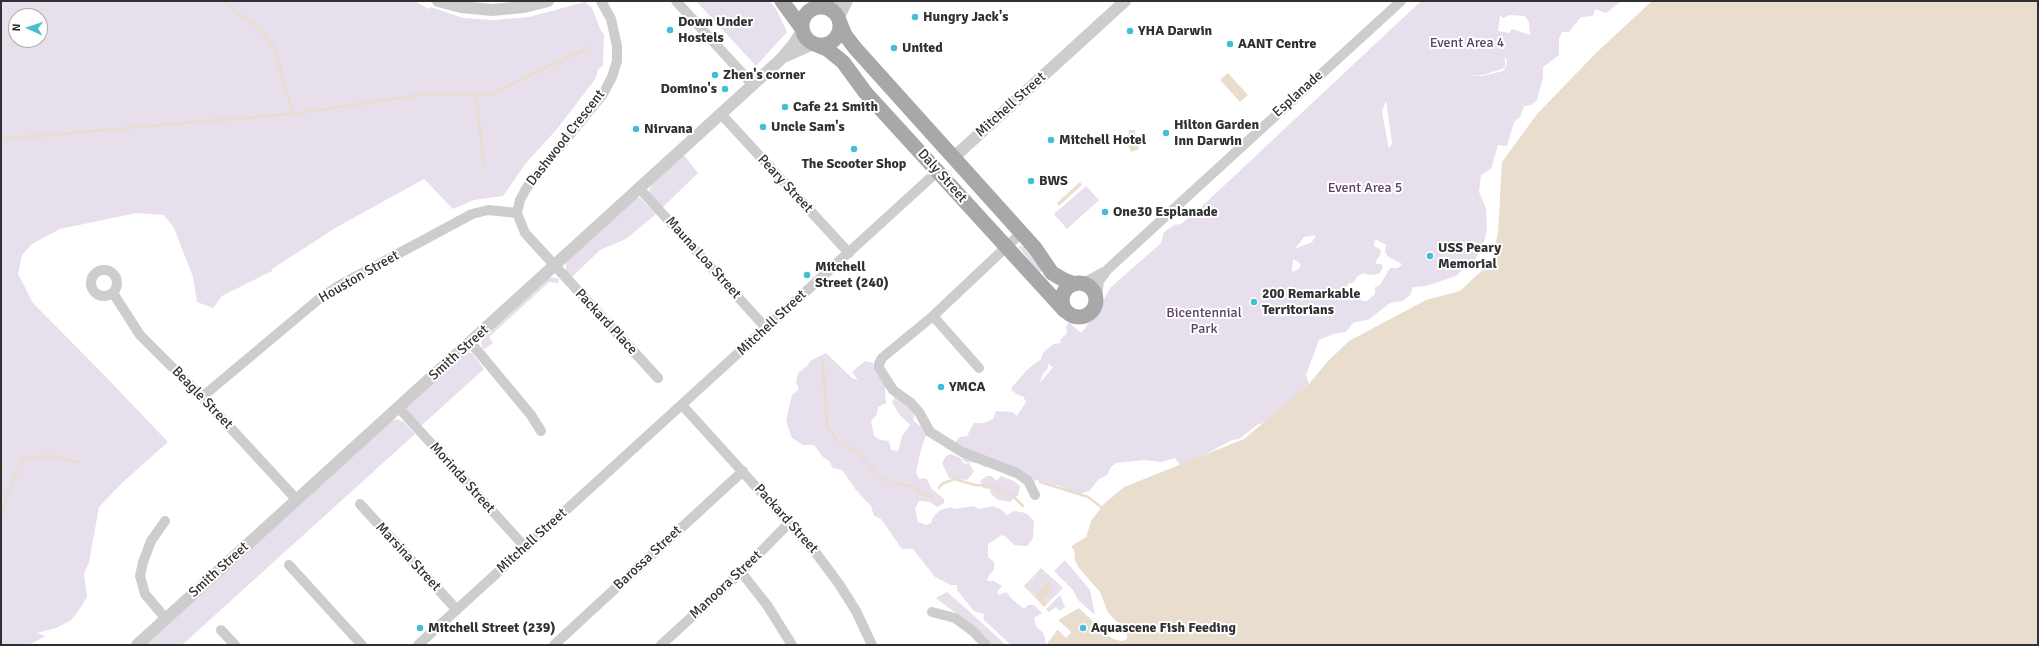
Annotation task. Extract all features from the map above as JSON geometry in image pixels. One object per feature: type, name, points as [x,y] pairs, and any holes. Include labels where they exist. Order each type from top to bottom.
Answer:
[{"type":"main road","points":[[782,1],[807,40],[815,44],[828,44],[835,39],[839,32],[839,21],[833,11],[825,4],[814,7],[807,12],[802,19],[801,29]]},
{"type":"main road","name":"Daly Street","points":[[839,21],[845,35],[855,48],[1035,248],[1052,273],[1064,280],[1086,284],[1093,289],[1096,302]]},
{"type":"main road","name":"Daly Street","points":[[815,44],[828,49],[843,62],[865,92],[1066,311]]},
{"type":"main road","name":"Mitchell Street","points":[[938,171],[953,158]]},
{"type":"main road","points":[[1077,283],[1068,287],[1064,292],[1062,302],[1066,311],[1077,318],[1082,317],[1092,312],[1096,302]]},
{"type":"street","points":[[438,1],[461,7],[492,10],[524,7],[548,1]]},
{"type":"street","name":"Dashwood Crescent","points":[[517,213],[520,200],[527,187],[603,94],[612,77],[617,61],[617,46],[611,19],[601,1]]},
{"type":"street","points":[[676,1],[753,85]]},
{"type":"street","points":[[839,21],[848,1]]},
{"type":"street","name":"Mitchell Street","points":[[953,158],[1125,1]]},
{"type":"street","name":"Esplanade","points":[[1077,283],[1096,277],[1108,269],[1401,1]]},
{"type":"street","name":"Smith Street","points":[[137,645],[780,60],[793,45],[801,29]]},
{"type":"street","name":"Smith Street","points":[[780,60],[794,52],[815,44]]},
{"type":"street","name":"Peary Street","points":[[721,114],[849,253]]},
{"type":"street","name":"Mitchell Street","points":[[418,645],[938,171]]},
{"type":"street","name":"Mauna Loa Street","points":[[639,188],[766,328]]},
{"type":"street","name":"Houston Street","points":[[202,397],[319,299],[340,286],[472,214],[488,210],[517,213]]},
{"type":"street","points":[[517,213],[525,233],[554,266]]},
{"type":"street","points":[[1021,233],[932,316],[882,358],[879,364],[893,390],[911,403],[919,412],[930,432],[962,452],[1017,473],[1028,481],[1035,495]]},
{"type":"street","name":"Packard Place","points":[[554,266],[658,378]]},
{"type":"street","name":"Esplanade","points":[[1096,302],[1099,281],[1108,269]]},
{"type":"street","name":"Beagle Street","points":[[113,293],[140,335],[202,397],[297,500]]},
{"type":"street","points":[[932,316],[979,368]]},
{"type":"street","points":[[471,342],[531,414],[541,431]]},
{"type":"street","name":"Packard Street","points":[[682,405],[816,553],[839,584],[856,611],[872,645]]},
{"type":"street","name":"Morinda Street","points":[[399,408],[525,547]]},
{"type":"street","name":"Barossa Street","points":[[554,645],[743,472]]},
{"type":"street","name":"Marsina Street","points":[[360,504],[457,610]]},
{"type":"street","points":[[165,521],[150,541],[140,576],[145,594],[166,618]]},
{"type":"street","name":"Manoora Street","points":[[661,645],[741,572],[789,523]]},
{"type":"street","points":[[289,565],[362,645]]},
{"type":"street","points":[[741,572],[767,605],[792,645]]},
{"type":"street","points":[[932,612],[954,618],[974,632],[986,645]]},
{"type":"street","points":[[221,630],[235,645]]},
{"type":"green space","points":[[1,1],[414,1],[429,9],[431,7],[463,18],[493,20],[529,17],[585,2],[592,8],[601,31],[604,34],[603,66],[598,69],[596,78],[557,129],[526,163],[503,196],[474,200],[453,209],[424,179],[337,227],[272,269],[272,271],[222,296],[213,308],[197,302],[193,277],[174,228],[164,215],[136,213],[60,229],[32,244],[22,255],[18,274],[33,303],[168,442],[123,482],[99,507],[89,562],[84,574],[87,597],[77,613],[70,621],[56,628],[37,633],[45,636],[29,645],[1,645]]},
{"type":"green space","points":[[696,1],[769,1],[776,9],[787,32],[756,66]]},
{"type":"green space","name":"Bicentennial Park","points":[[1421,1],[1621,1],[1606,13],[1595,9],[1593,16],[1581,17],[1569,32],[1562,32],[1559,39],[1559,55],[1543,67],[1543,78],[1537,100],[1531,105],[1524,106],[1520,117],[1514,122],[1507,146],[1498,145],[1491,169],[1481,175],[1479,192],[1486,208],[1487,228],[1485,239],[1475,260],[1456,276],[1426,286],[1413,287],[1410,295],[1403,301],[1390,303],[1368,320],[1354,322],[1346,332],[1333,334],[1319,340],[1306,375],[1309,384],[1267,421],[1257,425],[1239,439],[1232,440],[1202,456],[1180,465],[1175,458],[1161,462],[1144,460],[1116,463],[1111,467],[1107,475],[1098,480],[1089,491],[1080,494],[1074,491],[1069,491],[1058,485],[1053,486],[1037,480],[1032,482],[1009,476],[1002,472],[997,464],[985,467],[978,463],[965,462],[958,453],[954,452],[956,441],[960,437],[967,436],[974,423],[984,423],[993,419],[996,411],[1012,412],[1017,416],[1026,402],[1023,396],[1018,395],[1011,390],[1012,387],[1028,369],[1041,359],[1043,353],[1053,344],[1061,343],[1060,340],[1067,333],[1066,327],[1069,323],[1063,317],[1081,333],[1096,314],[1110,288],[1161,243],[1164,232],[1174,225],[1181,224],[1199,209]],"holes":[[[1500,15],[1503,18],[1510,15],[1525,16],[1529,22],[1530,35],[1512,29],[1509,33],[1498,31]],[[1505,57],[1507,61],[1506,67],[1503,71],[1483,76],[1469,75],[1483,75],[1505,67]],[[1386,100],[1392,143],[1389,149],[1382,112]],[[1316,235],[1312,242],[1295,249],[1304,237]],[[1375,239],[1386,245],[1385,251],[1387,256],[1402,264],[1398,268],[1390,268],[1380,285],[1375,287],[1375,294],[1367,301],[1362,301],[1359,297],[1350,298],[1346,294],[1345,290],[1348,284],[1354,282],[1358,276],[1364,273],[1369,275],[1379,274],[1383,267],[1381,264],[1376,264],[1381,250],[1374,246]],[[1293,259],[1301,264],[1299,269],[1292,272]],[[1048,364],[1053,367],[1040,383],[1042,375],[1048,368]]]},
{"type":"green space","points":[[683,154],[698,173],[662,208],[652,197],[649,191],[652,184]]},
{"type":"green space","points":[[1086,186],[1099,200],[1067,229],[1054,214]]},
{"type":"green space","points":[[636,198],[640,198],[656,214],[626,239],[600,250],[571,278],[566,271],[566,261]]},
{"type":"green space","points":[[1018,246],[1027,247],[1043,270],[1039,273]]},
{"type":"green space","points":[[551,277],[559,279],[558,283],[549,282],[489,337],[493,343],[483,349],[481,343],[484,336],[545,280]]},
{"type":"green space","points":[[467,352],[472,353],[484,369],[421,426],[407,411],[406,407]]},
{"type":"green space","points":[[826,353],[852,378],[858,380],[852,372],[865,361],[873,363],[876,374],[887,387],[885,388],[886,403],[878,407],[877,414],[871,421],[874,436],[880,440],[889,441],[891,450],[898,451],[902,436],[910,425],[899,414],[892,402],[896,396],[915,412],[913,420],[927,432],[920,453],[916,473],[919,479],[926,478],[932,489],[944,499],[944,503],[937,507],[930,502],[919,501],[915,509],[918,522],[926,525],[931,523],[933,517],[940,510],[951,507],[954,509],[974,506],[979,509],[993,506],[1002,510],[1007,515],[1014,511],[1026,513],[1034,521],[1033,538],[1027,546],[1014,545],[1002,535],[988,544],[988,557],[994,562],[994,570],[989,575],[987,581],[994,581],[1002,586],[997,592],[999,595],[1006,592],[1024,609],[1028,605],[1034,605],[1042,613],[1034,618],[1036,626],[1044,634],[1046,645],[1011,645],[983,619],[984,614],[974,611],[957,590],[957,585],[951,585],[935,577],[913,549],[902,549],[881,519],[874,516],[871,506],[856,490],[842,470],[833,468],[829,461],[823,457],[814,445],[803,445],[792,438],[786,421],[792,395],[799,389],[796,382],[798,373],[808,365],[810,361]]},
{"type":"green space","points":[[397,419],[404,422],[415,434],[182,645],[145,645],[390,422]]},
{"type":"green space","points":[[951,454],[960,458],[964,464],[969,463],[974,472],[967,480],[949,478],[942,463],[946,456]]},
{"type":"green space","points":[[987,476],[992,476],[996,481],[1001,476],[1014,481],[1020,486],[1018,495],[1010,502],[998,500],[991,494],[990,489],[983,488],[980,481]]},
{"type":"green space","points":[[1065,560],[1090,590],[1095,615],[1078,600],[1073,590],[1054,571]]},
{"type":"green space","points":[[1039,571],[1046,573],[1061,586],[1061,589],[1047,603],[1044,599],[1049,592],[1044,583],[1037,597],[1035,597],[1028,588],[1029,582]]},
{"type":"green space","points":[[947,592],[1006,645],[992,645],[984,635],[936,598]]},
{"type":"green space","points":[[1060,595],[1065,607],[1059,611],[1056,607],[1049,612],[1046,609]]},
{"type":"shaded area","points":[[1652,1],[2038,1],[2038,645],[1046,645],[1058,629],[1066,637],[1071,632],[1058,620],[1079,608],[1113,639],[1121,641],[1127,639],[1127,632],[1108,613],[1100,592],[1078,567],[1074,558],[1075,553],[1071,546],[1086,537],[1091,521],[1104,504],[1124,487],[1244,439],[1309,384],[1327,362],[1349,341],[1426,300],[1460,291],[1491,262],[1498,233],[1502,162],[1537,114],[1597,52]]},
{"type":"shaded area","points":[[1228,73],[1248,95],[1240,102],[1220,80]]},
{"type":"shaded area","points":[[1129,130],[1135,130],[1139,149],[1131,152],[1127,142]]},
{"type":"shaded area","points":[[1080,182],[1082,185],[1059,206],[1057,203]]},
{"type":"shaded area","points":[[1041,568],[1063,588],[1044,607],[1024,586]],"holes":[[[1039,571],[1046,573],[1061,587],[1061,589],[1047,603],[1044,599],[1053,588],[1049,581],[1044,583],[1042,588],[1037,591],[1037,597],[1035,597],[1028,588],[1029,582]]]},
{"type":"pier","points":[[1092,517],[1086,537],[1071,546],[1075,553],[1074,558],[1078,567],[1100,593],[1108,613],[1127,632],[1127,639],[1121,641],[1110,637],[1079,608],[1081,607],[1114,637],[1121,639],[1125,638],[1125,633],[1106,614],[1098,593],[1084,579],[1072,559],[1073,554],[1069,545],[1084,536]]},
{"type":"pier","points":[[1058,620],[1071,632],[1066,638],[1056,628],[1059,627],[1066,635],[1068,632],[1057,621]]},
{"type":"waterway","points":[[224,1],[260,30],[274,46],[293,114]]},
{"type":"waterway","points":[[1,139],[300,113],[425,94],[491,94],[587,48]]},
{"type":"waterway","points":[[476,94],[484,168]]},
{"type":"waterway","points":[[823,363],[827,425],[838,442],[857,452],[878,475],[891,483],[913,486],[924,496],[931,497],[933,495]]},
{"type":"waterway","points":[[1,515],[15,475],[23,461],[29,458],[47,456],[80,462]]},
{"type":"waterway","points":[[939,488],[942,484],[954,479],[975,485],[992,486],[1014,497],[1023,506]]},
{"type":"waterway","points":[[1040,482],[1088,497],[1101,507]]},
{"type":"place","name":"Hungry Jack's","points":[[915,17]]},
{"type":"place","name":"Down Under Hostels","points":[[670,30]]},
{"type":"place","name":"YHA Darwin","points":[[1130,31]]},
{"type":"place","name":"AANT Centre","points":[[1230,44]]},
{"type":"place","name":"United","points":[[894,48]]},
{"type":"place","name":"Zhen's corner","points":[[715,75]]},
{"type":"place","name":"Domino's","points":[[725,89]]},
{"type":"place","name":"Cafe 21 Smith","points":[[785,107]]},
{"type":"place","name":"Uncle Sam's","points":[[763,127]]},
{"type":"place","name":"Nirvana","points":[[636,129]]},
{"type":"place","name":"Hilton Garden Inn Darwin","points":[[1166,133]]},
{"type":"place","name":"Mitchell Hotel","points":[[1051,140]]},
{"type":"place","name":"The Scooter Shop","points":[[854,149]]},
{"type":"place","name":"BWS","points":[[1031,181]]},
{"type":"place","name":"One30 Esplanade","points":[[1105,212]]},
{"type":"place","name":"USS Peary Memorial","points":[[1430,256]]},
{"type":"place","name":"Mitchell Street (240)","points":[[807,275]]},
{"type":"place","name":"200 Remarkable Territorians","points":[[1254,302]]},
{"type":"place","name":"YMCA","points":[[941,387]]},
{"type":"place","name":"Mitchell Street (239)","points":[[420,628]]},
{"type":"place","name":"Aquascene Fish Feeding","points":[[1083,628]]},
{"type":"park label","name":"Event Area 4","points":[[1467,43]]},
{"type":"park label","name":"Event Area 5","points":[[1365,188]]}]
